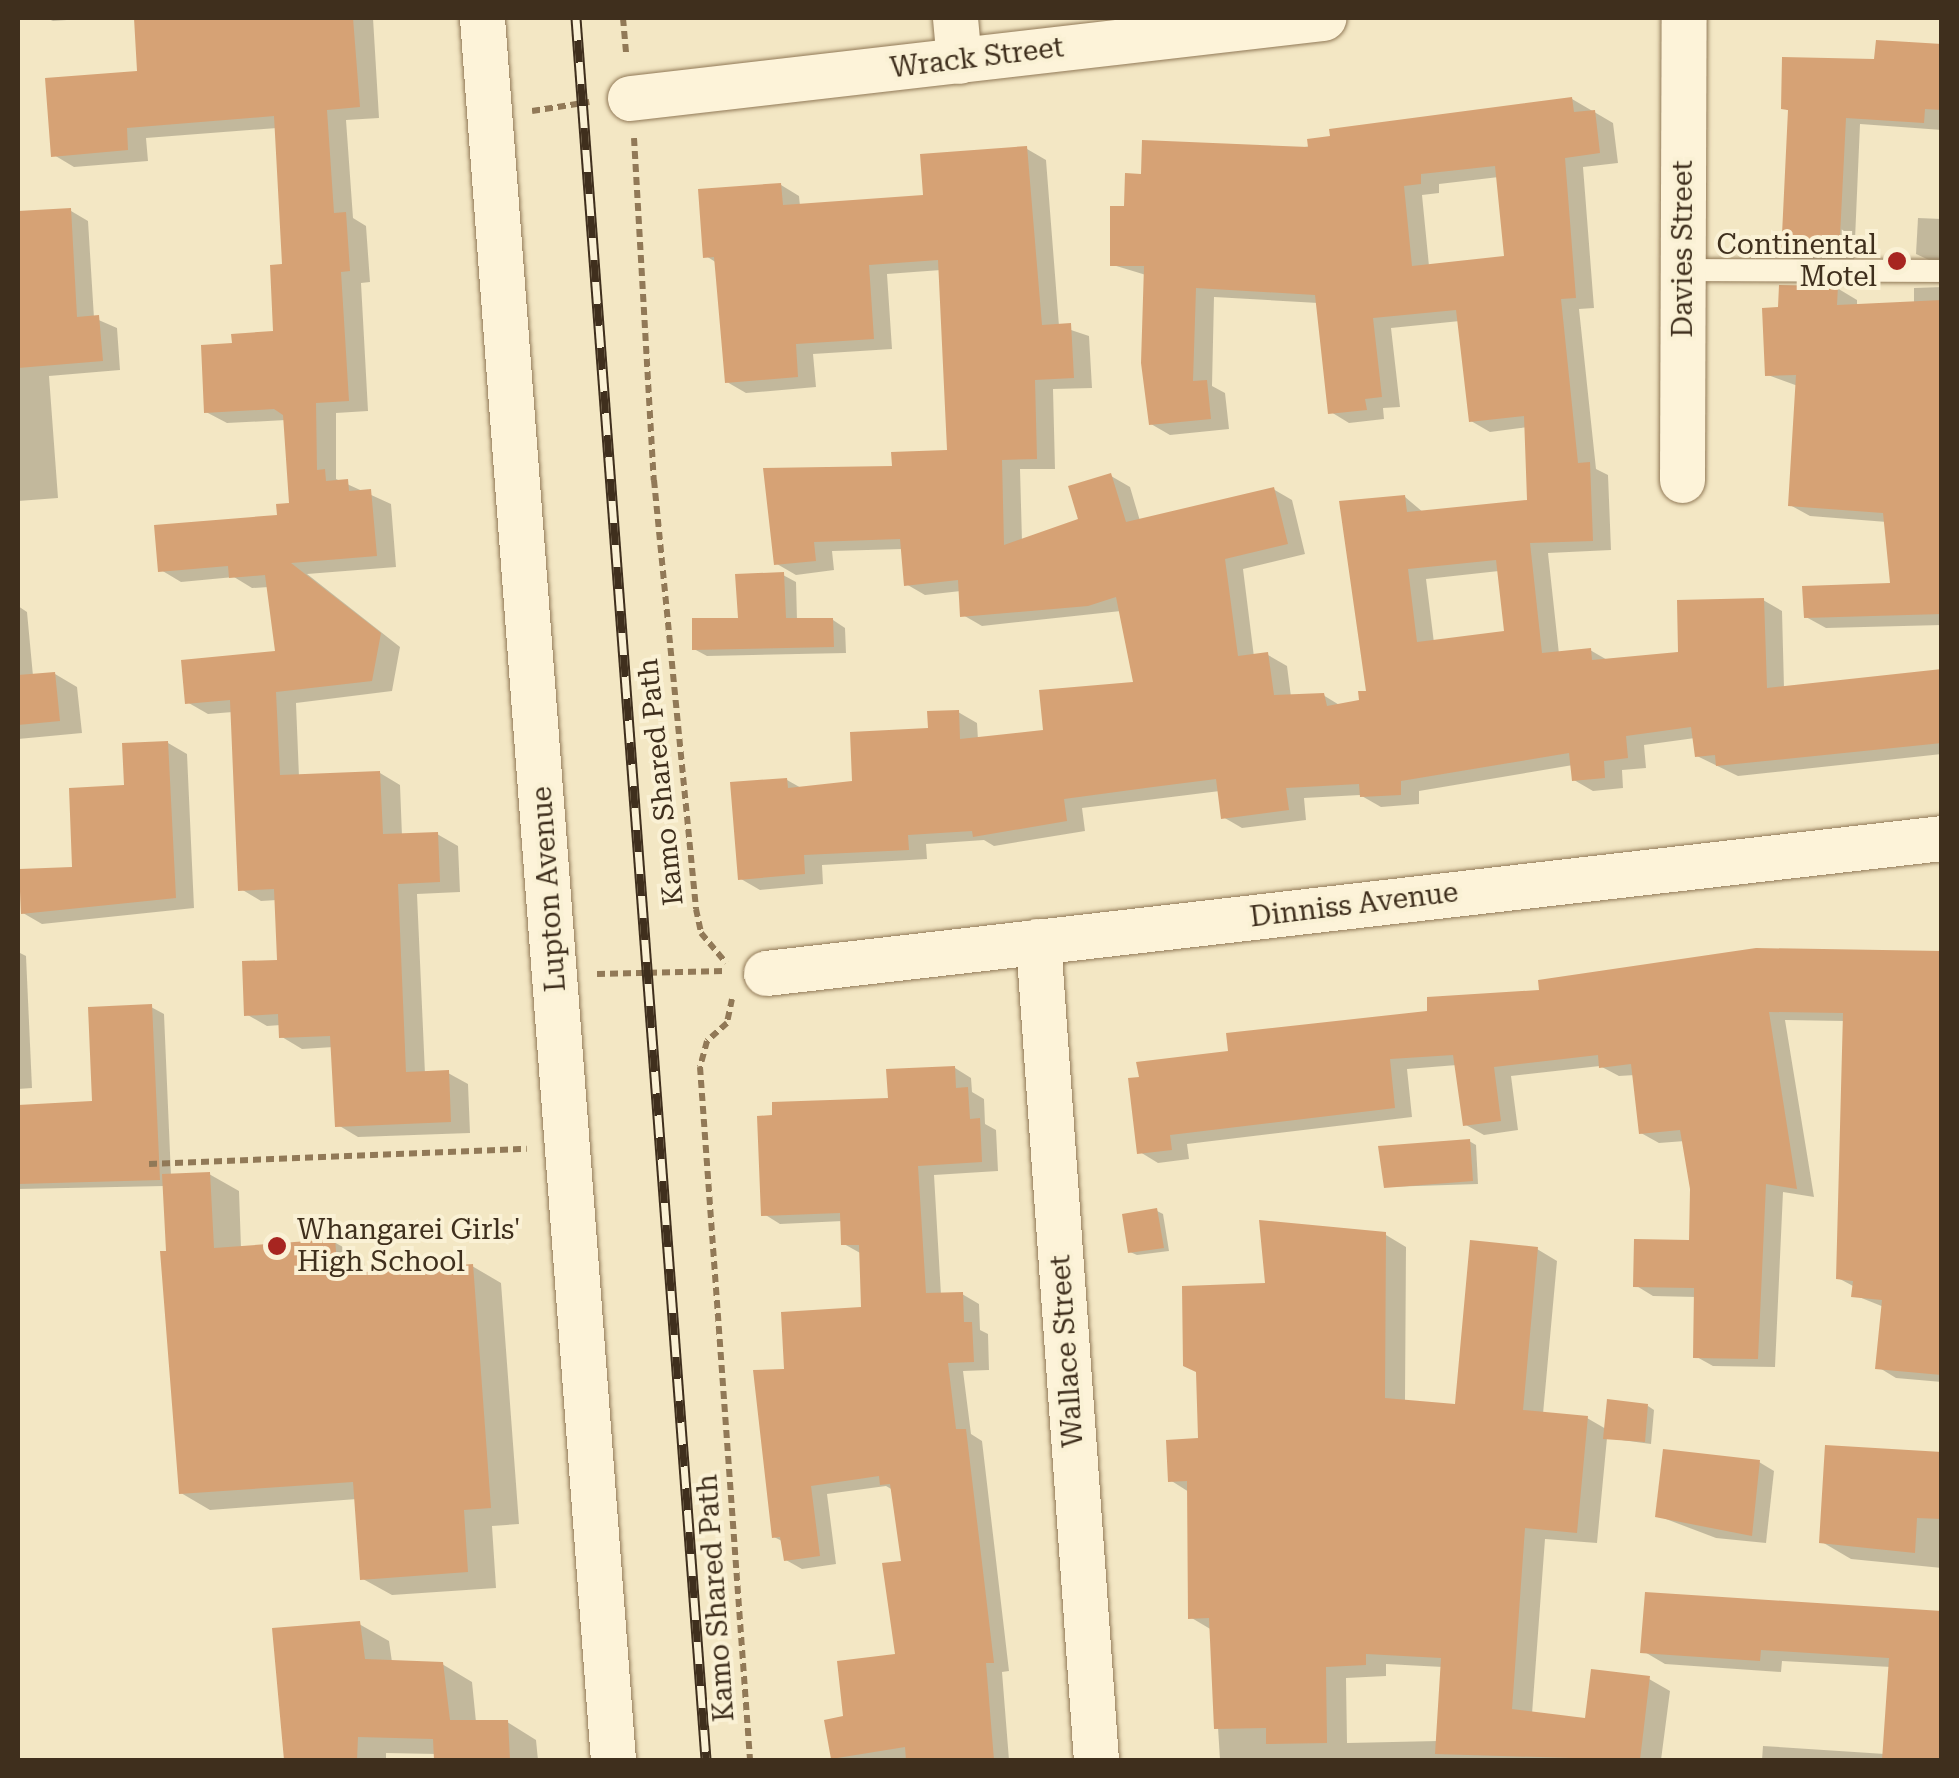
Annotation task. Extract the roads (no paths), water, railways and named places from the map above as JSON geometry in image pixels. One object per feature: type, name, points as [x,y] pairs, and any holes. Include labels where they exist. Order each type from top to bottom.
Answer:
[{"type":"street","name":"Lupton Avenue","points":[[482,18],[613,1760]]},
{"type":"street","name":"Wrack Street","points":[[630,98],[957,39],[1323,18]]},
{"type":"street","name":"Davies Street","points":[[1682,480],[1684,18]]},
{"type":"street","name":"Dinniss Avenue","points":[[740,979],[1038,941],[1942,838]]},
{"type":"street","name":"Wallace Street","points":[[1038,941],[1096,1760]]},
{"type":"lane","points":[[1684,270],[1942,271]]},
{"type":"railway","points":[[576,18],[706,1760]]},
{"type":"place","name":"Continental Motel","points":[[1897,261]]},
{"type":"place","name":"Whangarei Girls' High School","points":[[277,1246]]}]
